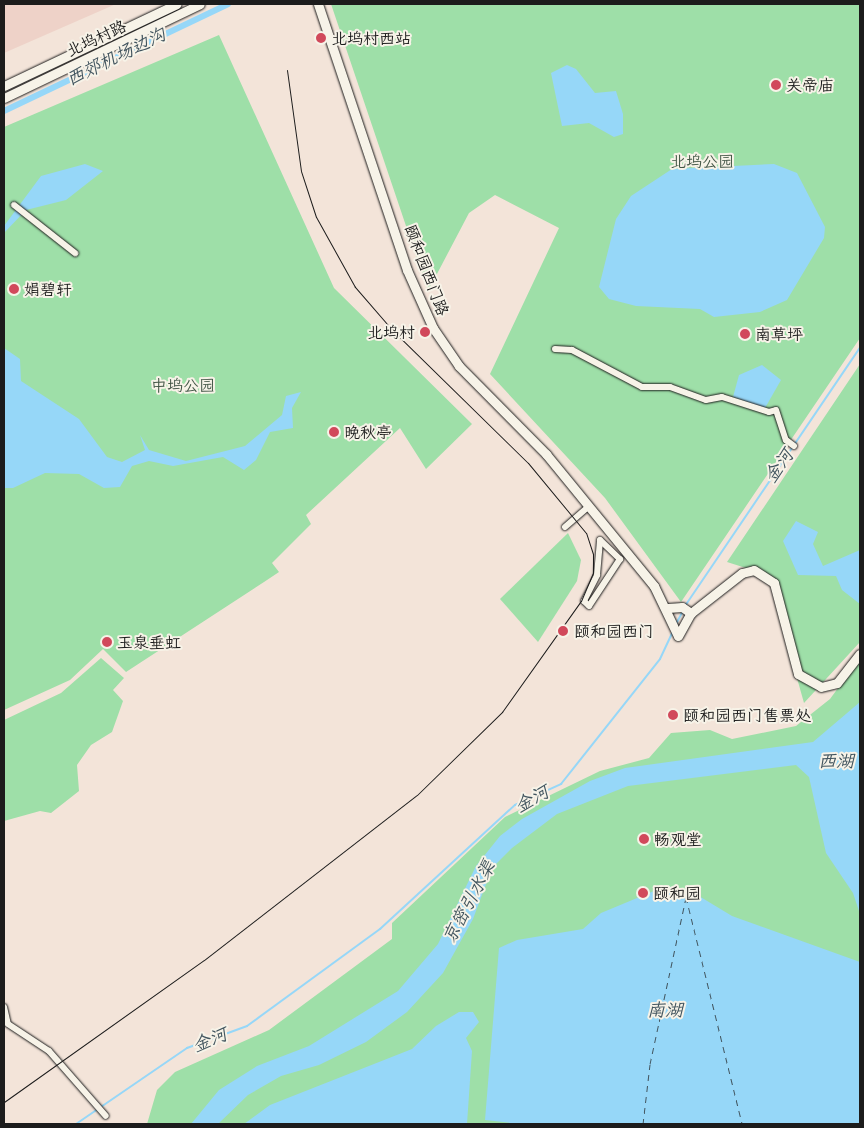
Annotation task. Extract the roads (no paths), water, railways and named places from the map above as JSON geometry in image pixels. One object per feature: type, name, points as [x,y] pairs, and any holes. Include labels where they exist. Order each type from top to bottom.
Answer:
[{"type":"street","name":"北坞村路","points":[[4,86],[177,4]]},
{"type":"street","name":"北坞村路","points":[[4,98],[200,4]]},
{"type":"street","name":"颐和园西门路","points":[[318,4],[407,270],[429,322],[459,366],[522,427],[589,506],[668,608],[678,636],[687,609]]},
{"type":"street","points":[[14,205],[75,253]]},
{"type":"street","points":[[554,349],[572,350],[642,387],[670,387],[706,400],[722,398],[769,412],[776,410],[792,445]]},
{"type":"street","points":[[565,526],[589,506]]},
{"type":"street","points":[[600,540],[620,559],[589,606],[584,601],[597,575],[600,540]]},
{"type":"street","points":[[668,608],[687,609],[742,573],[754,570],[774,583],[798,674],[821,687],[837,683],[860,654]]},
{"type":"street","points":[[4,1008],[8,1024],[49,1051],[104,1114]]},
{"type":"water","points":[[567,65],[576,69],[595,93],[616,91],[623,114],[623,134],[614,137],[589,123],[562,126],[551,73]]},
{"type":"water","points":[[85,164],[103,171],[66,200],[26,210],[4,233],[4,226],[41,176]]},
{"type":"water","points":[[774,164],[797,173],[825,227],[824,238],[787,300],[760,312],[714,317],[700,309],[636,306],[609,299],[599,287],[616,219],[631,196],[672,169]]},
{"type":"water","points":[[4,348],[20,359],[21,381],[79,419],[107,457],[122,462],[145,450],[140,435],[149,450],[186,461],[245,446],[282,415],[286,396],[301,392],[292,408],[293,428],[270,432],[256,460],[244,470],[223,457],[173,466],[149,461],[132,466],[120,487],[104,488],[79,474],[45,473],[13,488],[4,488]]},
{"type":"water","points":[[762,365],[781,380],[765,408],[733,397],[739,375]]},
{"type":"water","points":[[796,521],[818,532],[813,544],[823,566],[860,550],[860,604],[842,590],[836,576],[798,575],[783,541]]},
{"type":"water","points":[[860,702],[860,914],[853,893],[826,853],[809,777],[796,765],[628,786],[557,814],[512,848],[492,868],[473,919],[443,973],[407,1012],[366,1042],[319,1065],[281,1076],[248,1095],[218,1124],[191,1124],[219,1090],[257,1066],[309,1046],[398,991],[438,944],[476,866],[500,836],[522,819],[590,781],[625,768],[813,742]]},
{"type":"water","name":"南湖","points":[[666,886],[689,890],[732,916],[860,962],[860,1124],[520,1124],[485,1120],[499,948],[517,940],[583,929],[601,913]]},
{"type":"water","points":[[459,1012],[473,1012],[479,1022],[466,1038],[472,1051],[467,1124],[244,1124],[270,1105],[412,1049],[436,1026]]},
{"type":"waterway","name":"西郊机场边沟","points":[[4,111],[228,4]]},
{"type":"waterway","name":"金河","points":[[685,606],[860,348]]},
{"type":"waterway","name":"金河","points":[[676,624],[683,611]]},
{"type":"waterway","name":"金河","points":[[76,1124],[187,1048],[247,1026],[380,929],[515,805],[561,784],[660,659],[672,633]]},
{"type":"tram line","points":[[4,1102],[204,960],[417,795],[502,712],[581,601],[593,573],[593,554],[586,533],[528,463],[394,332],[355,287],[316,217],[301,171],[287,70]]},
{"type":"place","name":"北坞村西站","points":[[321,38]]},
{"type":"place","name":"关帝庙","points":[[776,85]]},
{"type":"place","name":"娟碧轩","points":[[14,289]]},
{"type":"place","name":"北坞村","points":[[425,332]]},
{"type":"place","name":"南草坪","points":[[745,334]]},
{"type":"place","name":"晚秋亭","points":[[334,432]]},
{"type":"place","name":"颐和园西门","points":[[563,631]]},
{"type":"place","name":"玉泉垂虹","points":[[107,642]]},
{"type":"place","name":"颐和园西门售票处","points":[[673,715]]},
{"type":"place","name":"畅观堂","points":[[644,839]]},
{"type":"place","name":"颐和园","points":[[643,893]]},
{"type":"park label","name":"北坞公园","points":[[702,161]]},
{"type":"park label","name":"中坞公园","points":[[183,385]]},
{"type":"water label","name":"西湖","points":[[836,761]]},
{"type":"water label","name":"京密引水渠","points":[[469,902]]}]
